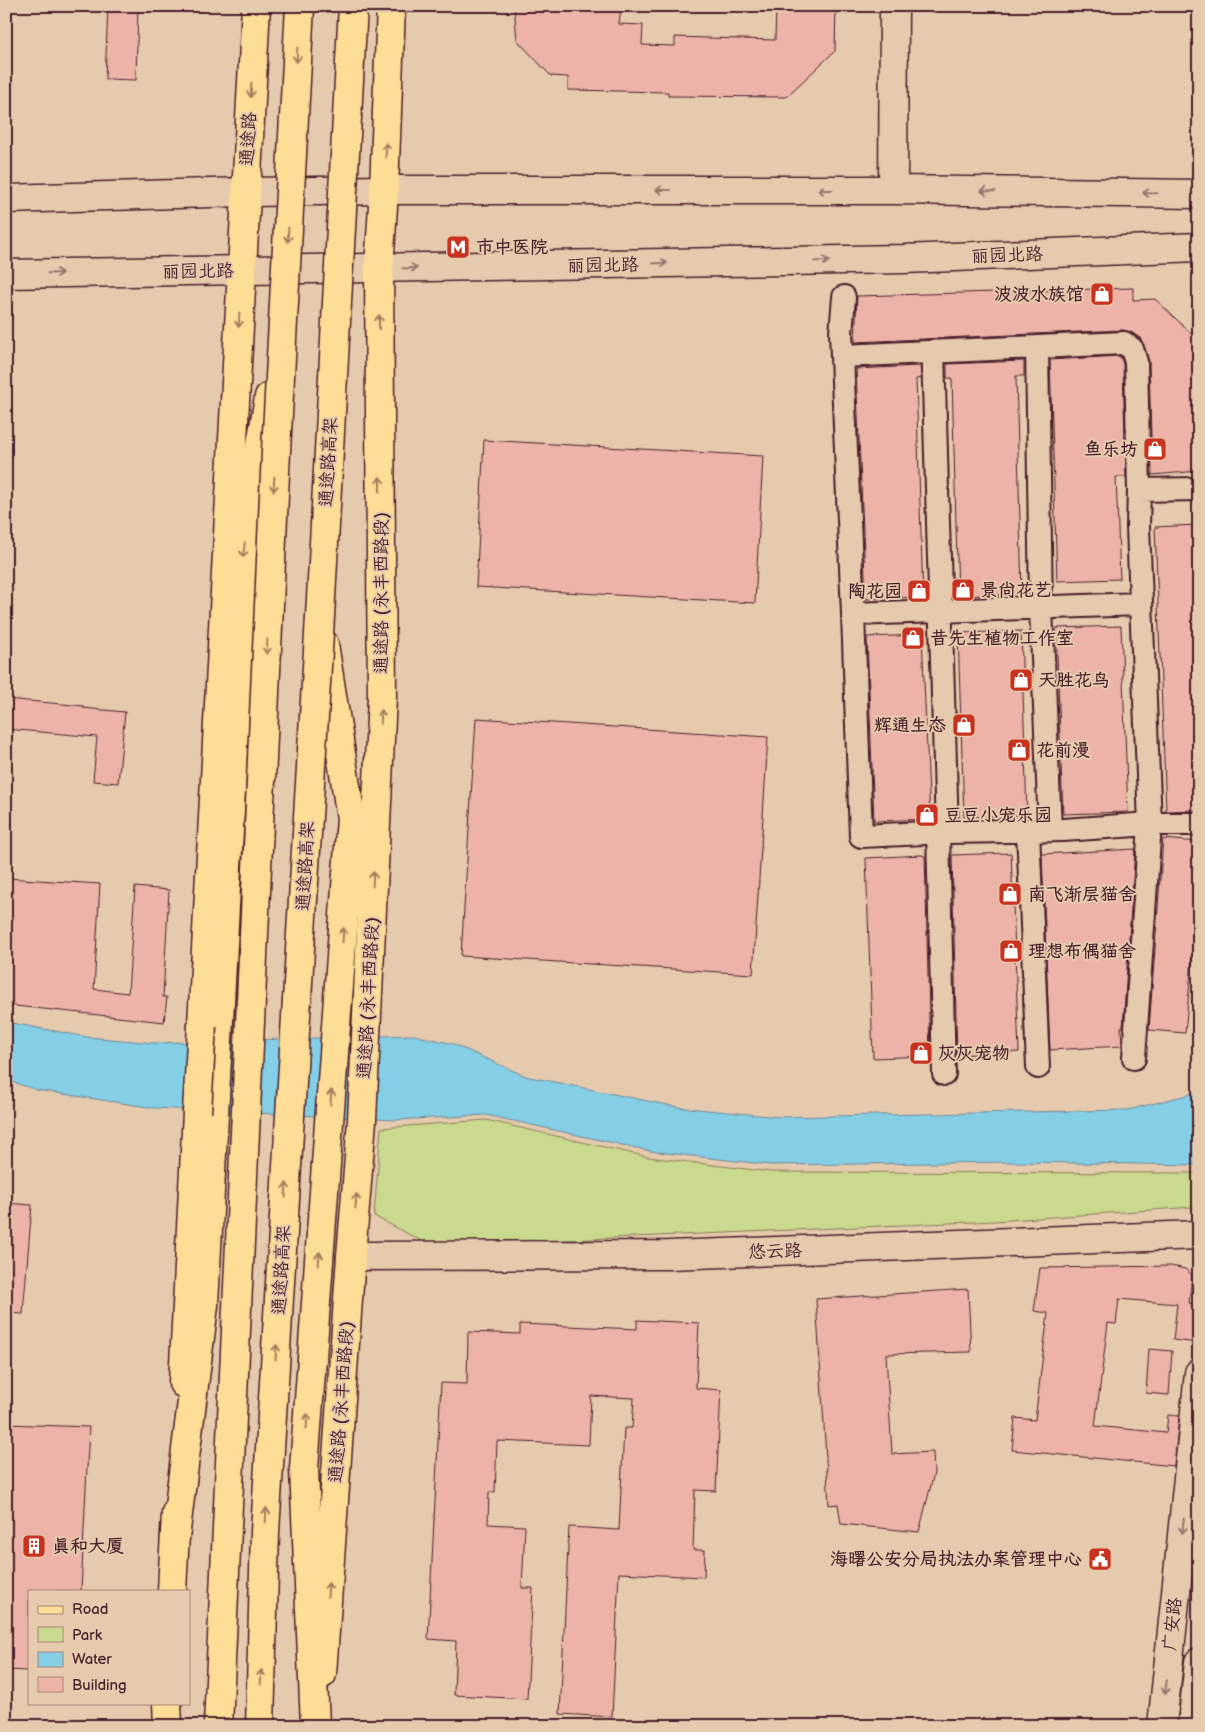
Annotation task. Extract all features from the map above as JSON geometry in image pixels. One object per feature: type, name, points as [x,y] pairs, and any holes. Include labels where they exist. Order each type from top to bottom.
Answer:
[{"type":"main road","name":"通途路","points":[[241,271],[256,6]]},
{"type":"main road","points":[[218,1726],[300,6]]},
{"type":"main road","name":"通途路高架","points":[[260,1726],[265,1532],[320,618],[353,6]]},
{"type":"main road","points":[[379,268],[392,6]]},
{"type":"main road","points":[[894,6],[894,190]]},
{"type":"main road","points":[[6,199],[384,190],[894,190],[1199,194]]},
{"type":"main road","name":"丽园北路","points":[[6,274],[904,259],[1199,247]]},
{"type":"main road","name":"通途路 (永丰西路段)","points":[[319,1726],[362,1120],[382,697],[379,268]]},
{"type":"main road","points":[[172,1590],[241,271]]},
{"type":"main road","points":[[175,1538],[204,1305],[244,546],[284,312]]},
{"type":"main road","points":[[315,1726],[304,1470],[351,818],[320,618]]},
{"type":"main road","name":"悠云路","points":[[351,1256],[669,1255],[1199,1235]]},
{"type":"main road","name":"广安路","points":[[1162,1726],[1199,1373]]},
{"type":"main road","name":"广安路","points":[[1192,1726],[1199,1662]]},
{"type":"main road","points":[[167,1704],[168,1726]]},
{"type":"street","points":[[844,297],[841,333],[861,836],[1050,830],[1150,824],[1199,824]]},
{"type":"street","points":[[842,356],[1124,343],[1132,349],[1136,362],[1138,527],[1150,824],[1134,1058]]},
{"type":"street","points":[[1037,347],[1041,608],[1050,830]]},
{"type":"street","points":[[933,352],[941,611],[944,1074]]},
{"type":"street","points":[[1139,490],[1199,489]]},
{"type":"street","points":[[853,614],[1141,604]]},
{"type":"street","points":[[1028,830],[1038,1067]]},
{"type":"green space","points":[[486,1120],[648,1157],[770,1172],[1199,1173],[1199,1200],[1194,1207],[995,1221],[431,1246],[374,1216],[381,1128]]},
{"type":"water","points":[[6,1022],[87,1037],[155,1043],[414,1035],[453,1044],[525,1076],[677,1107],[778,1117],[1128,1110],[1199,1092],[1199,1165],[1016,1162],[771,1165],[650,1151],[486,1115],[396,1120],[154,1108],[37,1090],[6,1080]]},
{"type":"building","points":[[108,6],[138,6],[136,80],[105,79]]},
{"type":"building","points":[[514,6],[621,6],[619,24],[643,25],[642,45],[675,46],[675,37],[775,40],[776,6],[836,6],[835,51],[786,97],[668,96],[668,92],[568,90],[568,77],[551,76],[517,40]]},
{"type":"building","points":[[1133,288],[1133,300],[1155,299],[1196,338],[1197,361],[1199,361],[1199,471],[1152,475],[1149,361],[1140,338],[1131,332],[1123,330],[855,342],[857,296]]},
{"type":"building","points":[[1120,356],[1123,364],[1126,477],[1116,477],[1120,579],[1057,581],[1050,360]]},
{"type":"building","points":[[1024,361],[1024,376],[1016,376],[1022,594],[958,596],[952,378],[947,378],[947,364]]},
{"type":"building","points":[[920,366],[921,378],[916,379],[923,597],[866,599],[856,369]]},
{"type":"building","points":[[484,440],[763,456],[755,603],[476,587]]},
{"type":"building","points":[[1197,525],[1199,563],[1199,810],[1166,811],[1155,527]]},
{"type":"building","points":[[1121,626],[1128,812],[1063,814],[1056,628]]},
{"type":"building","points":[[1021,631],[1027,815],[964,817],[958,633]]},
{"type":"building","points":[[922,635],[930,819],[874,821],[867,637]]},
{"type":"building","points":[[6,699],[84,706],[83,708],[125,712],[118,783],[93,781],[97,737],[6,729]]},
{"type":"building","points":[[476,718],[768,737],[753,974],[461,956]]},
{"type":"building","points":[[1163,839],[1199,842],[1199,888],[1185,1033],[1149,1030]]},
{"type":"building","points":[[1135,849],[1123,1027],[1121,1027],[1122,1046],[1050,1050],[1042,854]]},
{"type":"building","points":[[1011,853],[1019,1052],[957,1055],[952,855]]},
{"type":"building","points":[[925,856],[930,1056],[873,1058],[866,858]]},
{"type":"building","points":[[6,878],[100,884],[94,989],[128,993],[135,887],[169,890],[163,997],[167,997],[164,1022],[6,1005]]},
{"type":"building","points":[[6,1203],[32,1205],[23,1314],[6,1313]]},
{"type":"building","points":[[1172,1266],[1185,1269],[1192,1275],[1189,1303],[1199,1304],[1198,1343],[1173,1340],[1177,1304],[1119,1299],[1116,1324],[1108,1323],[1095,1426],[1166,1433],[1168,1415],[1179,1416],[1174,1466],[1012,1450],[1015,1418],[1035,1420],[1048,1313],[1034,1311],[1040,1268]]},
{"type":"building","points":[[968,1289],[971,1352],[886,1354],[892,1454],[933,1452],[934,1473],[919,1532],[841,1524],[838,1504],[829,1505],[816,1299]]},
{"type":"building","points":[[637,1320],[699,1323],[696,1388],[721,1390],[716,1491],[695,1490],[693,1550],[705,1550],[704,1577],[619,1573],[612,1717],[560,1714],[569,1527],[619,1530],[624,1428],[632,1428],[634,1398],[591,1396],[589,1445],[497,1441],[495,1492],[489,1492],[488,1524],[525,1526],[522,1588],[533,1588],[527,1699],[454,1695],[456,1641],[428,1639],[441,1383],[467,1384],[468,1332],[520,1334],[520,1324],[637,1329]]},
{"type":"building","points":[[1149,1349],[1172,1351],[1169,1395],[1146,1393]]},
{"type":"building","points":[[6,1424],[89,1427],[81,1590],[28,1590],[28,1671],[6,1670]]},
{"type":"place","name":"市中医院","points":[[458,247]]},
{"type":"place","name":"波波水族馆","points":[[1102,294]]},
{"type":"place","name":"鱼乐坊","points":[[1155,449]]},
{"type":"place","name":"景尚花艺","points":[[963,590]]},
{"type":"place","name":"陶花园","points":[[919,591]]},
{"type":"place","name":"昔先生植物工作室","points":[[913,638]]},
{"type":"place","name":"天胜花鸟","points":[[1021,680]]},
{"type":"place","name":"辉通生态","points":[[964,725]]},
{"type":"place","name":"花前漫","points":[[1019,750]]},
{"type":"place","name":"豆豆小宠乐园","points":[[927,815]]},
{"type":"place","name":"南飞渐层猫舍","points":[[1010,894]]},
{"type":"place","name":"理想布偶猫舍","points":[[1011,951]]},
{"type":"place","name":"灰灰宠物","points":[[921,1053]]},
{"type":"place","name":"真和大厦","points":[[34,1546]]},
{"type":"place","name":"海曙公安分局执法办案管理中心","points":[[1100,1559]]}]
